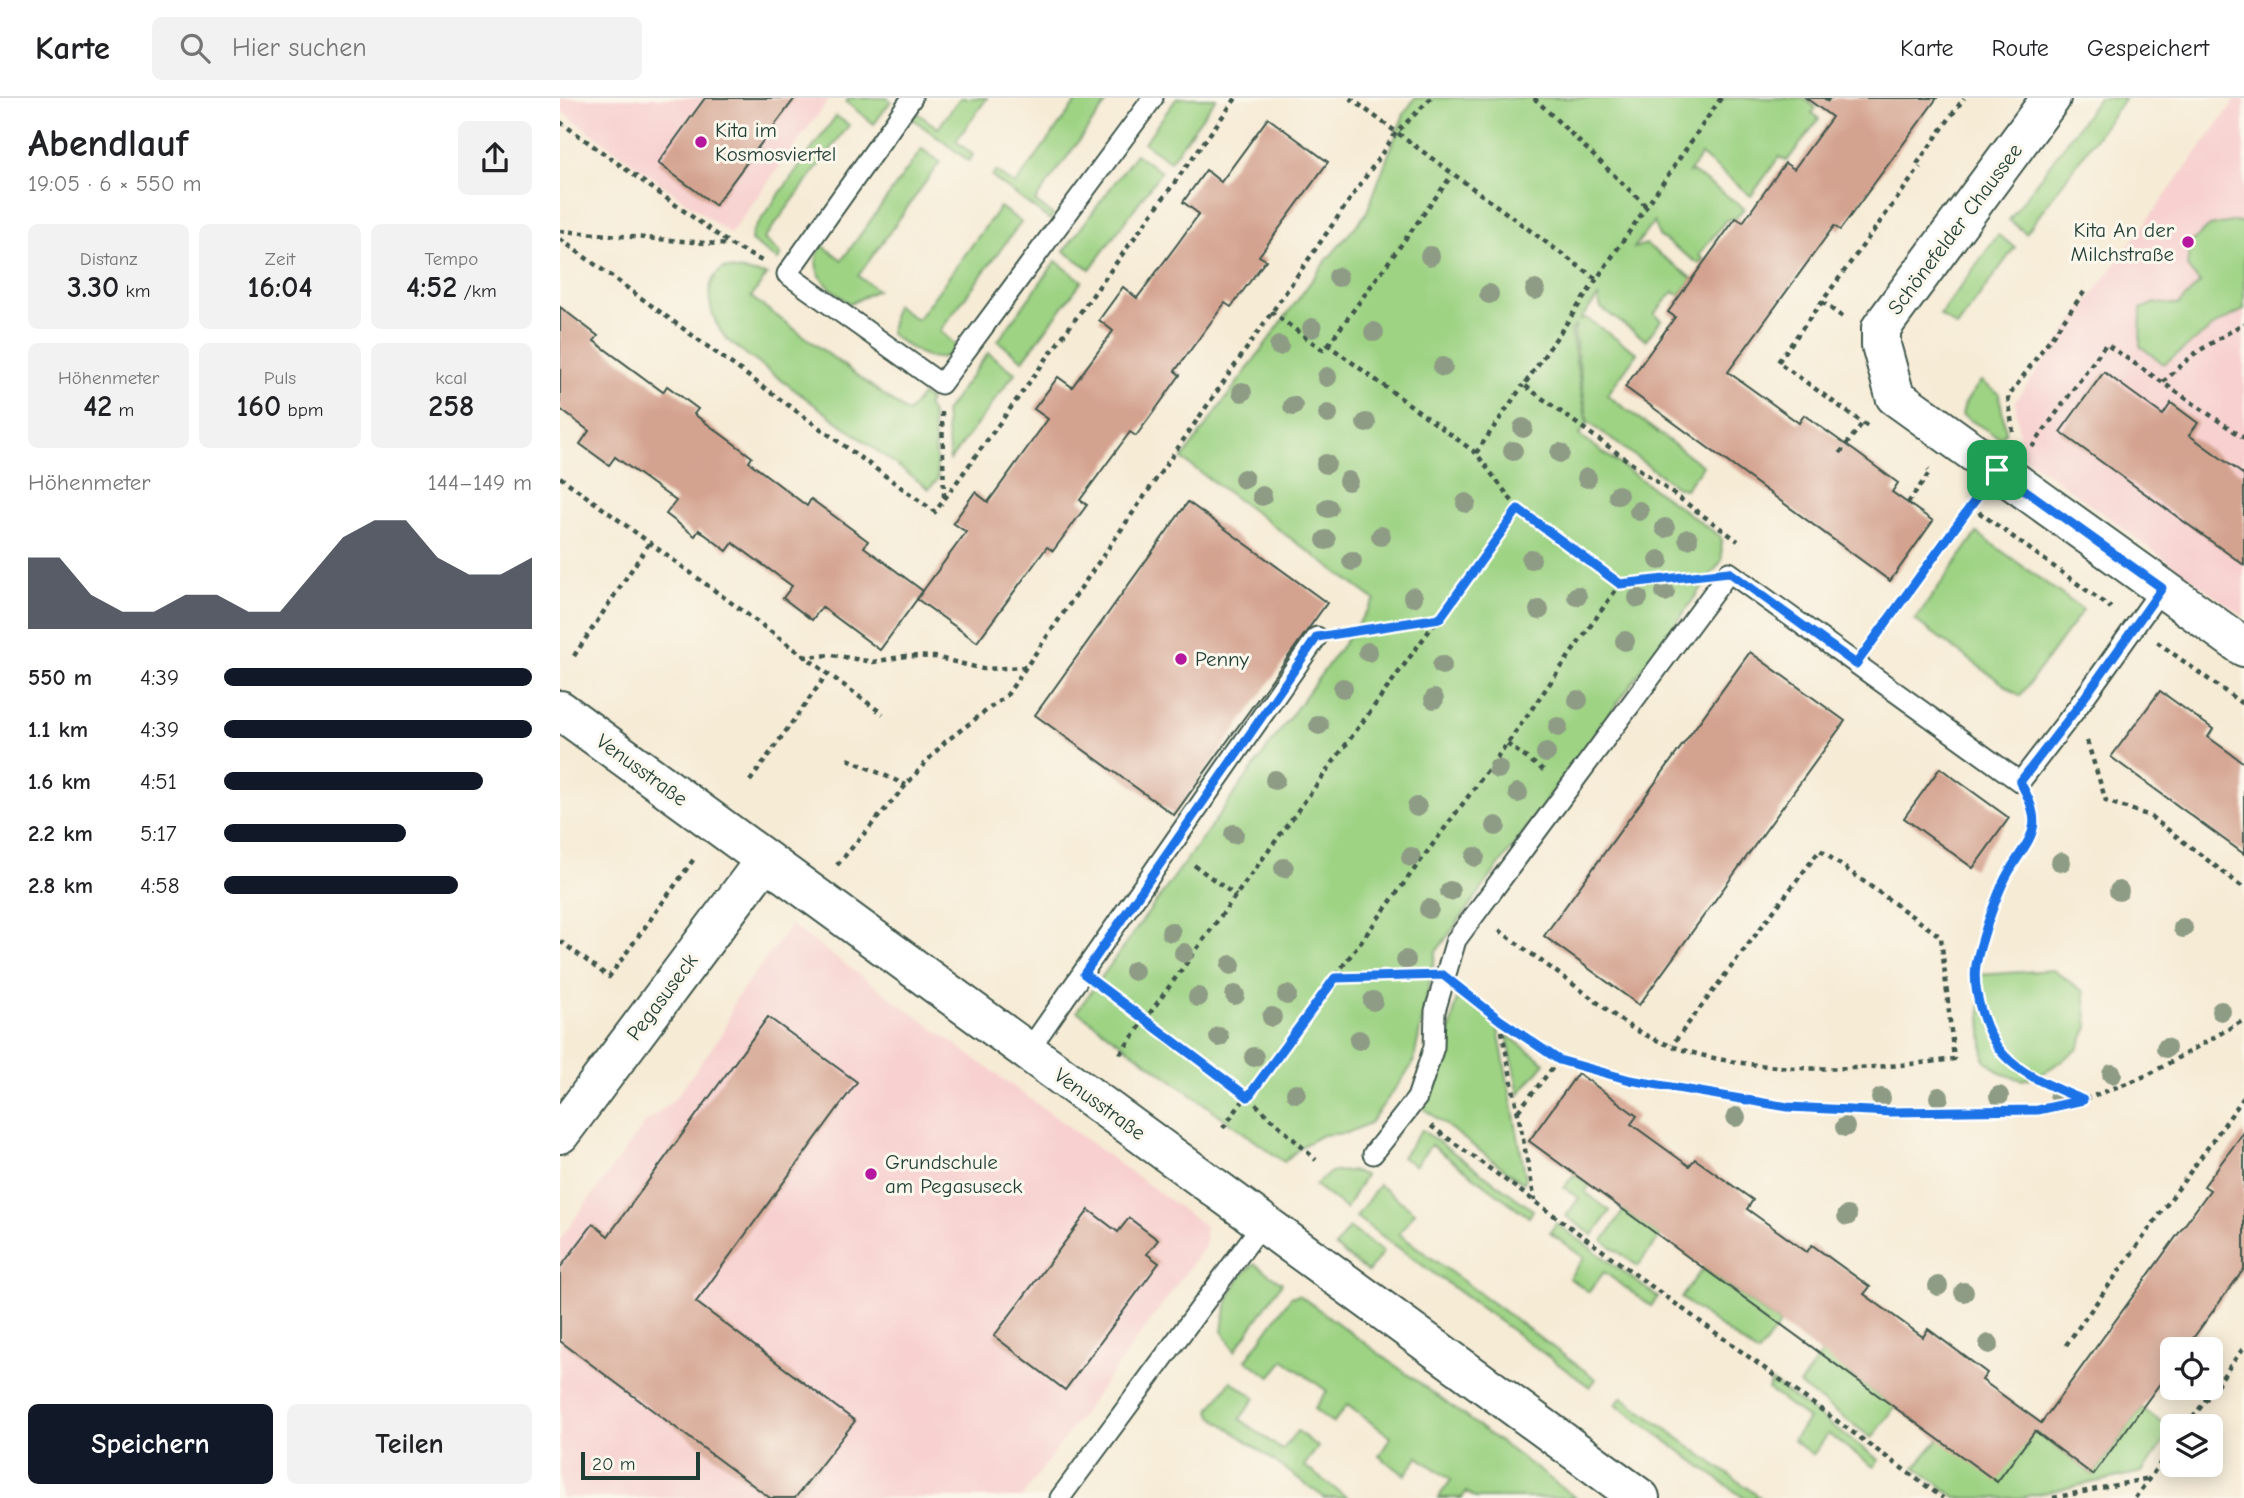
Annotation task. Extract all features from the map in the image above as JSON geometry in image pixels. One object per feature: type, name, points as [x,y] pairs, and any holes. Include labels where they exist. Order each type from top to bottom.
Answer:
[{"type":"street","name":"Schönefelder Chaussee","points":[[2050,98],[1975,205],[1881,328],[1881,345],[1895,396],[2009,471],[2244,648]]},
{"type":"street","name":"Venusstraße","points":[[560,710],[1640,1498]]},
{"type":"street","name":"Pegasuseck","points":[[560,1134],[765,860]]},
{"type":"lane","points":[[912,98],[788,274],[941,384],[1153,98]]},
{"type":"lane","points":[[1373,1154],[1417,1098],[1434,1047],[1434,1011],[1456,940],[1729,572],[2020,782],[2077,708],[2162,588]]},
{"type":"lane","points":[[1028,1051],[1317,637]]},
{"type":"lane","points":[[1060,1498],[1263,1223]]},
{"type":"path","points":[[1350,98],[1596,279]]},
{"type":"path","points":[[833,870],[945,742],[1007,695],[1270,311],[1396,133],[1431,98]]},
{"type":"path","points":[[1534,98],[1648,208]]},
{"type":"path","points":[[1476,453],[1648,208],[1721,98]]},
{"type":"path","points":[[1916,164],[1964,98]]},
{"type":"path","points":[[560,121],[733,246],[788,274]]},
{"type":"path","points":[[1270,311],[1323,350],[1452,175]]},
{"type":"path","points":[[560,231],[733,246]]},
{"type":"path","points":[[2009,471],[2016,461],[2008,397],[2087,288]]},
{"type":"path","points":[[2163,382],[2194,354],[2244,323]]},
{"type":"path","points":[[1856,664],[1973,503],[2009,471],[2106,344],[2244,438]]},
{"type":"path","points":[[1328,345],[1476,453],[1518,509],[1620,584],[1729,572],[1747,548],[1524,385]]},
{"type":"path","points":[[941,384],[944,499]]},
{"type":"path","points":[[1930,472],[1941,480]]},
{"type":"path","points":[[560,477],[883,714]]},
{"type":"path","points":[[1962,496],[1973,503],[1980,513],[2244,705]]},
{"type":"path","points":[[1120,1054],[1518,509]]},
{"type":"path","points":[[574,656],[650,542]]},
{"type":"path","points":[[1223,1128],[1507,744],[1620,584]]},
{"type":"path","points":[[1317,637],[1440,618]]},
{"type":"path","points":[[803,657],[832,655],[873,662],[906,656],[925,657],[983,669],[1026,667]]},
{"type":"path","points":[[750,781],[827,674]]},
{"type":"path","points":[[2077,708],[2106,801],[2150,817],[2244,888]]},
{"type":"path","points":[[1507,744],[1568,789]]},
{"type":"path","points":[[848,759],[906,785]]},
{"type":"path","points":[[2020,782],[2034,807],[2032,836],[2003,884],[1976,967],[1986,1032],[2005,1057],[2032,1075],[2083,1100]]},
{"type":"path","points":[[1170,847],[1236,896]]},
{"type":"path","points":[[560,941],[609,977],[700,850]]},
{"type":"path","points":[[1475,913],[1636,1030],[1672,1045],[1733,1060],[1807,1068],[1892,1068],[1954,1059],[1941,937],[1820,850],[1672,1045]]},
{"type":"path","points":[[1084,974],[1248,1097],[1316,1160]]},
{"type":"path","points":[[1335,978],[1443,975],[1500,1020],[1559,1060],[1630,1080],[1788,1107],[1891,1112],[2038,1110],[2083,1100],[2148,1075],[2244,1020]]},
{"type":"path","points":[[1500,1020],[1535,1202]]},
{"type":"path","points":[[1517,1111],[1559,1060]]},
{"type":"path","points":[[2066,1345],[2244,1097]]},
{"type":"path","points":[[1408,1109],[1943,1498]]},
{"type":"path","points":[[2196,1414],[2244,1348]]},
{"type":"path","points":[[2135,1498],[2160,1464]]},
{"type":"path","points":[[2053,1498],[2150,1478]]},
{"type":"shaded area","name":"Kita im Kosmosviertel","points":[[560,98],[830,98],[730,234],[560,110]]},
{"type":"shaded area","name":"Kita An der Milchstraße","points":[[2237,98],[2244,98],[2244,617],[2021,454],[2015,401]]},
{"type":"shaded area","name":"Grundschule am Pegasuseck","points":[[791,925],[1205,1226],[1205,1246],[1021,1498],[560,1498],[560,1239],[646,1122],[674,1100],[724,1031],[735,1000]]},
{"type":"green space","points":[[849,98],[887,98],[891,101],[874,124],[846,102]]},
{"type":"green space","points":[[960,98],[987,98],[956,141],[973,155],[969,161],[913,119],[917,113],[938,128]]},
{"type":"green space","points":[[1079,98],[1110,98],[1035,201],[1053,215],[1050,220],[992,177],[996,171],[1015,185]]},
{"type":"green space","points":[[1177,98],[1216,98],[1170,161],[1144,143]]},
{"type":"green space","points":[[1415,98],[1804,98],[1816,108],[1812,113],[1819,119],[1787,161],[1779,157],[1751,196],[1701,155],[1689,173],[1693,172],[1744,208],[1736,218],[1726,220],[1699,255],[1703,259],[1699,264],[1659,236],[1654,221],[1634,248],[1646,244],[1693,279],[1680,295],[1673,292],[1654,314],[1661,320],[1646,340],[1601,308],[1598,297],[1580,320],[1586,318],[1637,353],[1607,395],[1703,466],[1685,489],[1677,487],[1588,422],[1574,332],[1576,325],[1571,331],[1587,424],[1579,435],[1721,537],[1722,560],[1436,952],[1413,1064],[1370,1123],[1347,1133],[1322,1135],[1302,1146],[1284,1162],[1077,1011],[1375,600],[1182,459],[1325,262],[1366,214],[1404,114]]},
{"type":"green space","points":[[2099,98],[2125,98],[2026,233],[2009,220]]},
{"type":"green space","points":[[836,116],[849,125],[764,239],[781,254],[778,260],[751,241],[752,232]]},
{"type":"green space","points":[[922,149],[940,162],[858,276],[877,290],[850,304],[828,286],[818,272],[816,264],[822,245],[842,260]]},
{"type":"green space","points":[[1136,154],[1161,172],[1090,269],[1064,251]]},
{"type":"green space","points":[[1000,207],[1021,222],[940,331],[958,347],[950,354],[933,358],[915,351],[890,334],[895,305],[917,320]]},
{"type":"green space","points":[[2237,221],[2244,224],[2244,310],[2218,323],[2164,364],[2140,346],[2141,309],[2156,303],[2178,305],[2200,283],[2187,267],[2190,243],[2210,226]]},
{"type":"green space","points":[[1998,235],[2015,247],[1957,327],[1940,315]]},
{"type":"green space","points":[[1056,261],[1082,281],[1023,360],[998,341]]},
{"type":"green space","points":[[724,268],[767,275],[751,297],[908,413],[922,395],[930,401],[927,405],[932,414],[938,479],[929,489],[727,340],[721,332],[710,303],[711,284]]},
{"type":"green space","points":[[988,353],[1015,373],[950,460],[945,412]]},
{"type":"green space","points":[[1981,381],[1999,394],[2006,432],[2000,438],[1962,415],[1965,403]]},
{"type":"green space","points":[[1977,533],[2083,610],[2020,696],[1915,620]]},
{"type":"green space","points":[[2053,970],[2084,992],[2088,1027],[2078,1049],[2039,1076],[2022,1080],[2000,1073],[1984,1059],[1978,975]]},
{"type":"green space","points":[[1458,993],[1497,1024],[1526,1179],[1523,1183],[1419,1105],[1441,1073]]},
{"type":"green space","points":[[1507,1035],[1545,1063],[1519,1094]]},
{"type":"green space","points":[[1422,1130],[1533,1210],[1529,1217],[1431,1145],[1415,1166],[1402,1157]]},
{"type":"green space","points":[[1351,1171],[1365,1175],[1346,1209],[1315,1185],[1331,1172]]},
{"type":"green space","points":[[1574,1174],[1590,1185],[1585,1192],[1610,1211],[1593,1235],[1566,1216],[1579,1198],[1564,1188]]},
{"type":"green space","points":[[1379,1185],[1415,1212],[1399,1234],[1596,1379],[1590,1387],[1356,1217]]},
{"type":"green space","points":[[1624,1210],[1660,1236],[1638,1266],[1603,1241]]},
{"type":"green space","points":[[1556,1223],[1658,1297],[1651,1306],[1604,1272],[1589,1292],[1569,1278],[1584,1258],[1550,1233]]},
{"type":"green space","points":[[1349,1227],[1383,1252],[1368,1272],[1335,1247]]},
{"type":"green space","points":[[1255,1264],[1282,1283],[1235,1351],[1222,1331],[1225,1312],[1235,1285]]},
{"type":"green space","points":[[1703,1268],[1780,1324],[1758,1354],[1681,1298]]},
{"type":"green space","points":[[1299,1295],[1576,1498],[1475,1498],[1466,1492],[1462,1498],[1438,1498],[1451,1480],[1418,1457],[1405,1475],[1379,1456],[1391,1437],[1347,1405],[1333,1423],[1314,1409],[1327,1391],[1284,1360],[1270,1377],[1246,1360],[1291,1297]]},
{"type":"green space","points":[[1826,1348],[1850,1375],[1895,1407],[1872,1438],[1799,1385]]},
{"type":"green space","points":[[1231,1381],[1255,1398],[1240,1419],[1282,1450],[1297,1431],[1318,1447],[1304,1466],[1348,1498],[1325,1498],[1212,1416],[1210,1410]]},
{"type":"green space","points":[[1772,1382],[1879,1460],[1874,1467],[1828,1434],[1813,1455],[1793,1440],[1808,1419],[1768,1389]]},
{"type":"green space","points":[[1622,1397],[1761,1498],[1744,1498],[1616,1404]]},
{"type":"green space","points":[[2142,1408],[2160,1422],[2160,1447],[2142,1472],[2019,1498],[1957,1498],[1915,1467],[1943,1434],[2035,1431],[2093,1475]]},
{"type":"building","points":[[705,98],[795,98],[715,205],[658,163]]},
{"type":"building","points":[[1806,98],[1937,98],[1840,230],[1834,226],[1728,372],[1799,423],[1804,415],[1856,452],[1898,483],[1892,492],[1933,521],[1890,581],[1625,387],[1675,317],[1668,312],[1736,218],[1743,222],[1785,163],[1794,169],[1832,117]]},
{"type":"building","points":[[1268,118],[1328,162],[1259,256],[1266,260],[1231,307],[1225,303],[1175,371],[1180,375],[1136,436],[1130,432],[1080,500],[1087,505],[1053,551],[1047,547],[977,642],[917,599],[966,532],[953,523],[975,492],[988,502],[1048,419],[1034,409],[1058,377],[1072,387],[1113,331],[1099,320],[1123,287],[1137,298],[1199,214],[1183,202],[1206,170],[1221,182]]},
{"type":"building","points":[[560,307],[598,336],[594,341],[663,392],[667,386],[698,409],[694,414],[752,457],[749,462],[807,506],[811,499],[868,541],[864,547],[923,591],[880,650],[822,607],[812,620],[783,598],[792,586],[733,543],[727,551],[699,530],[695,536],[666,514],[676,501],[615,457],[609,465],[580,444],[589,431],[560,409]]},
{"type":"building","points":[[2104,372],[2163,415],[2171,403],[2198,423],[2189,435],[2244,475],[2244,565],[2060,432]]},
{"type":"building","name":"Penny","points":[[1188,502],[1327,603],[1174,815],[1035,715]]},
{"type":"building","points":[[1750,652],[1845,721],[1639,1005],[1544,936]]},
{"type":"building","points":[[2160,691],[2213,729],[2208,737],[2244,763],[2244,854],[2111,757]]},
{"type":"building","points":[[1940,768],[2009,818],[1973,868],[1904,818]]},
{"type":"building","points":[[768,1017],[857,1082],[696,1302],[855,1421],[795,1498],[770,1498],[560,1341],[560,1268],[593,1224],[608,1236]]},
{"type":"building","points":[[1578,1073],[1637,1116],[1631,1124],[1689,1166],[1695,1159],[1753,1200],[1747,1209],[1807,1252],[1812,1245],[1870,1287],[1864,1294],[1923,1337],[1928,1329],[1987,1373],[1982,1380],[2041,1423],[2210,1190],[2204,1186],[2244,1132],[2244,1269],[2194,1337],[2160,1337],[2160,1383],[2093,1475],[2035,1431],[1997,1482],[1529,1141]]},
{"type":"building","points":[[1089,1210],[1118,1232],[1129,1218],[1158,1240],[1147,1254],[1159,1263],[1065,1390],[994,1336]]},
{"type":"place","name":"Kita im Kosmosviertel","points":[[701,142]]},
{"type":"place","name":"Kita An der Milchstraße","points":[[2188,242]]},
{"type":"place","name":"Penny","points":[[1181,659]]},
{"type":"place","name":"Grundschule am Pegasuseck","points":[[871,1174]]},
{"type":"route","points":[[1997,470],[2162,588],[2077,708],[2020,782],[2034,807],[2032,836],[2003,884],[1976,967],[1986,1032],[2005,1057],[2032,1075],[2083,1100],[2038,1110],[1891,1112],[1788,1107],[1630,1080],[1559,1060],[1500,1020],[1443,975],[1335,978],[1248,1097],[1084,974],[1317,637],[1440,618],[1518,509],[1620,584],[1729,572],[1856,664],[1997,470]]}]
